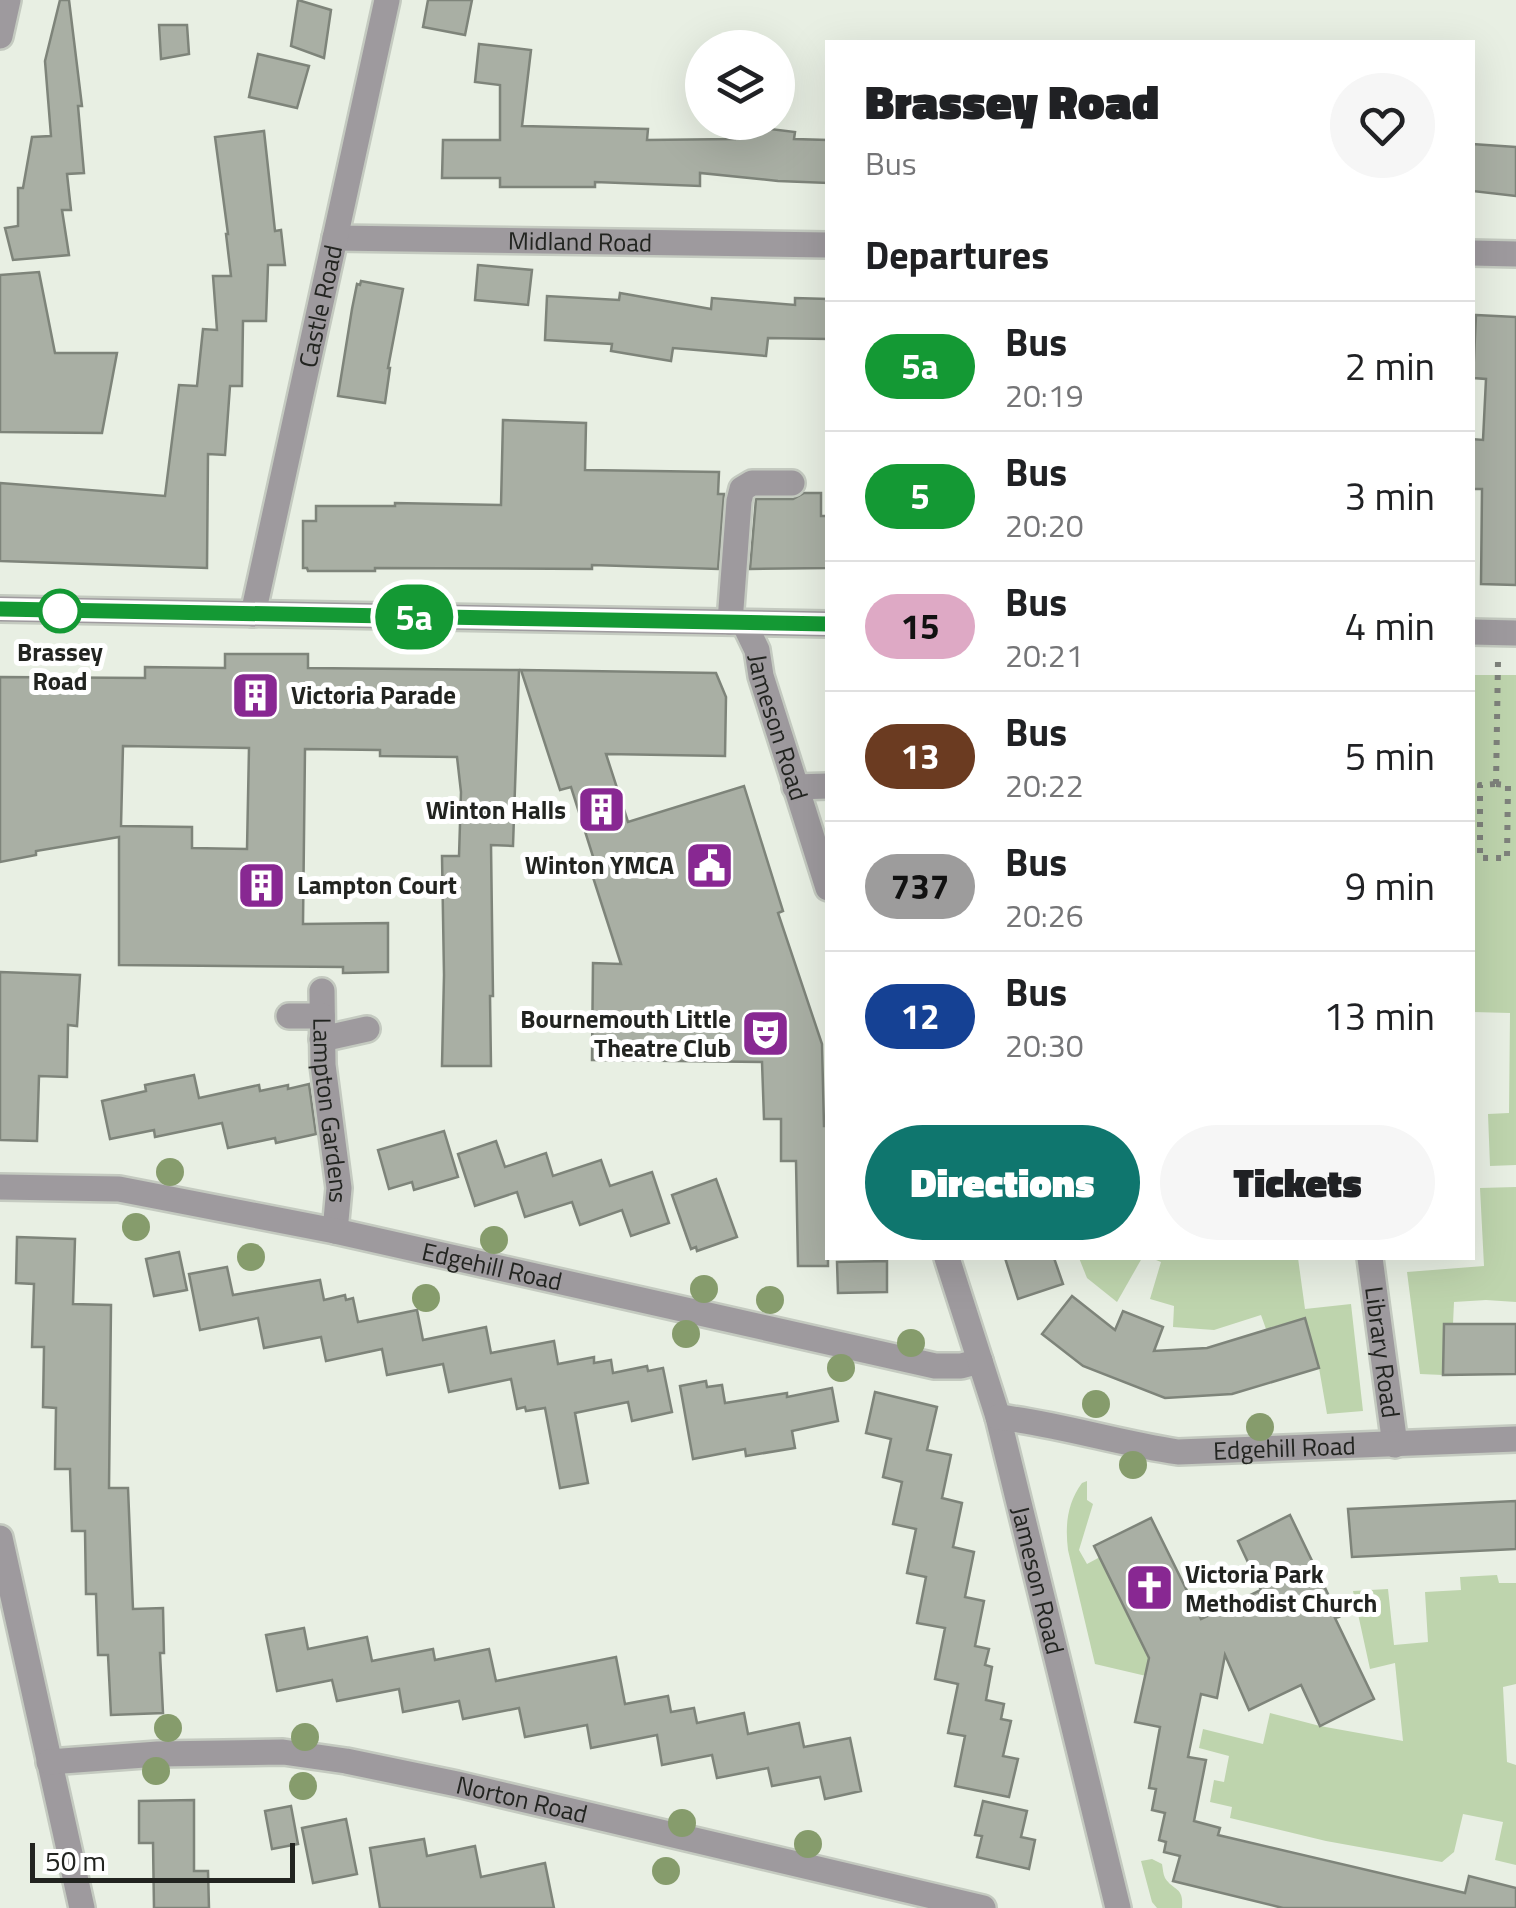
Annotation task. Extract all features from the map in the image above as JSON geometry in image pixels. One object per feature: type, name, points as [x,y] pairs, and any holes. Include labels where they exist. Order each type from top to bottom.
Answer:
[{"type":"street","points":[[0,36],[8,0]]},
{"type":"street","name":"Castle Road","points":[[253,614],[387,0]]},
{"type":"street","name":"Midland Road","points":[[334,238],[825,244]]},
{"type":"street","points":[[1475,253],[1516,254]]},
{"type":"street","points":[[737,622],[738,501],[742,489],[752,483],[792,483]]},
{"type":"street","points":[[0,609],[825,624]]},
{"type":"street","name":"Jameson Road","points":[[737,622],[757,650],[760,676],[825,879]]},
{"type":"street","points":[[794,787],[825,786]]},
{"type":"street","points":[[289,1016],[322,1015],[367,1029]]},
{"type":"street","name":"Lampton Gardens","points":[[322,1015],[338,1188],[335,1231]]},
{"type":"street","name":"Edgehill Road","points":[[0,1187],[118,1188],[335,1231],[936,1366],[980,1361]]},
{"type":"street","name":"Jameson Road","points":[[948,1260],[998,1417],[1118,1908]]},
{"type":"street","name":"Library Road","points":[[1370,1260],[1396,1446]]},
{"type":"street","name":"Edgehill Road","points":[[998,1417],[1178,1452],[1516,1439]]},
{"type":"street","points":[[0,1538],[82,1908]]},
{"type":"street","name":"Norton Road","points":[[50,1762],[158,1754],[282,1752],[346,1761],[984,1908]]},
{"type":"path","points":[[1496,633],[1496,784]]},
{"type":"path","points":[[1480,784],[1496,784],[1508,785],[1507,858],[1480,858],[1480,784]]},
{"type":"green space","points":[[1475,675],[1516,675],[1516,1165],[1490,1166],[1488,1114],[1509,1113],[1510,1013],[1475,1012]]},
{"type":"green space","points":[[1516,1187],[1516,1302],[1454,1302],[1453,1324],[1444,1324],[1443,1375],[1420,1374],[1407,1272],[1484,1266],[1480,1188]]},
{"type":"green space","points":[[1080,1260],[1141,1260],[1117,1302],[1087,1278]]},
{"type":"green space","points":[[1156,1260],[1298,1260],[1305,1309],[1351,1304],[1363,1411],[1327,1414],[1305,1318],[1266,1329],[1261,1315],[1214,1330],[1173,1327],[1174,1306],[1150,1299],[1161,1262]]},
{"type":"green space","points":[[1087,1481],[1087,1500],[1093,1504],[1079,1550],[1087,1564],[1100,1557],[1159,1679],[1095,1664],[1067,1541],[1070,1507],[1082,1483]]},
{"type":"green space","points":[[1497,1575],[1499,1583],[1516,1583],[1516,1684],[1503,1687],[1507,1762],[1516,1765],[1516,1865],[1495,1860],[1503,1822],[1463,1814],[1454,1852],[1442,1862],[1326,1841],[1230,1818],[1232,1807],[1210,1802],[1214,1780],[1224,1782],[1229,1756],[1199,1748],[1203,1729],[1263,1744],[1270,1713],[1403,1741],[1395,1663],[1370,1669],[1353,1591],[1388,1589],[1394,1645],[1428,1642],[1425,1592],[1461,1590],[1460,1577]]},
{"type":"green space","points":[[1152,1859],[1162,1864],[1165,1878],[1180,1892],[1182,1908],[1157,1908],[1152,1902],[1141,1861]]},
{"type":"building","points":[[60,0],[69,0],[82,106],[78,106],[84,173],[67,174],[71,210],[62,210],[69,255],[13,260],[5,228],[18,226],[18,188],[23,188],[32,137],[51,136],[45,61]]},
{"type":"building","points":[[298,0],[331,10],[324,58],[291,46]]},
{"type":"building","points":[[428,0],[472,0],[465,35],[423,27]]},
{"type":"building","points":[[159,25],[187,25],[189,54],[161,59]]},
{"type":"building","points":[[479,44],[531,50],[522,126],[648,129],[647,140],[825,140],[825,183],[700,173],[700,186],[595,182],[595,187],[500,187],[500,178],[442,178],[443,140],[500,140],[500,85],[475,82]]},
{"type":"building","points":[[258,54],[309,66],[297,108],[249,97]]},
{"type":"building","points":[[264,131],[275,231],[281,230],[285,265],[268,265],[266,321],[243,321],[242,386],[230,386],[225,455],[208,454],[207,568],[0,561],[0,483],[165,496],[179,385],[197,386],[203,329],[217,330],[213,276],[231,276],[215,137]]},
{"type":"building","points":[[1475,144],[1516,147],[1516,196],[1475,191]]},
{"type":"building","points":[[478,265],[532,270],[528,305],[475,300]]},
{"type":"building","points":[[39,272],[55,353],[117,353],[102,433],[0,432],[0,275]]},
{"type":"building","points":[[361,281],[403,289],[385,403],[338,396],[357,284]]},
{"type":"building","points":[[620,293],[711,309],[712,298],[795,305],[795,298],[825,299],[825,339],[768,338],[766,356],[673,348],[671,361],[611,351],[612,344],[545,340],[547,296],[619,300]]},
{"type":"building","points":[[1476,315],[1516,317],[1516,585],[1481,584],[1482,489],[1475,489],[1475,439],[1483,440],[1486,379],[1475,378]]},
{"type":"building","points":[[503,420],[586,423],[585,470],[719,472],[718,494],[724,494],[718,569],[592,565],[592,569],[303,568],[303,521],[316,521],[316,506],[501,505]]},
{"type":"building","points":[[804,493],[821,493],[825,568],[750,569],[756,499],[793,499]]},
{"type":"building","points":[[225,654],[308,654],[308,668],[519,670],[513,846],[491,845],[491,1066],[442,1066],[442,856],[459,856],[461,792],[457,757],[380,756],[380,750],[305,749],[303,924],[388,923],[388,972],[343,973],[343,967],[119,965],[119,837],[36,851],[36,855],[0,862],[0,677],[145,678],[145,667],[225,668]],"holes":[[[123,746],[249,748],[247,849],[192,848],[192,827],[121,826]]]},
{"type":"building","points":[[521,670],[716,673],[726,697],[725,756],[606,754],[628,822],[744,786],[783,911],[778,913],[822,1044],[828,1266],[798,1266],[796,1161],[781,1161],[781,1119],[764,1119],[762,1062],[592,1060],[593,963],[621,964],[590,868],[596,866],[571,787],[560,790]]},
{"type":"building","points":[[0,972],[80,975],[77,1026],[68,1025],[67,1077],[39,1076],[37,1141],[0,1140]]},
{"type":"building","points":[[194,1075],[199,1098],[259,1085],[260,1091],[309,1084],[316,1134],[228,1148],[222,1123],[155,1137],[154,1130],[110,1139],[102,1101],[146,1091],[145,1085]]},
{"type":"building","points":[[444,1131],[458,1177],[414,1190],[412,1182],[389,1189],[378,1150]]},
{"type":"building","points":[[496,1141],[505,1167],[546,1153],[553,1176],[601,1160],[610,1186],[652,1172],[669,1223],[631,1236],[622,1210],[580,1225],[572,1202],[525,1217],[517,1192],[475,1206],[458,1154]]},
{"type":"building","points":[[716,1179],[737,1237],[697,1251],[696,1247],[691,1249],[672,1195]]},
{"type":"building","points":[[17,1237],[75,1239],[73,1304],[111,1305],[109,1488],[128,1488],[133,1609],[163,1608],[163,1713],[111,1715],[108,1655],[98,1655],[96,1594],[86,1594],[85,1531],[72,1531],[70,1469],[55,1469],[56,1408],[43,1407],[44,1347],[32,1347],[34,1284],[16,1283]]},
{"type":"building","points":[[179,1252],[187,1290],[154,1296],[146,1259]]},
{"type":"building","points":[[1006,1260],[1055,1260],[1063,1284],[1018,1299]]},
{"type":"building","points":[[887,1261],[887,1292],[838,1293],[837,1262]]},
{"type":"building","points":[[227,1267],[233,1295],[320,1280],[324,1300],[345,1295],[346,1300],[353,1298],[358,1322],[417,1310],[423,1340],[486,1327],[491,1353],[554,1341],[558,1364],[594,1357],[594,1363],[611,1360],[613,1373],[647,1366],[648,1371],[663,1368],[672,1412],[632,1421],[628,1402],[575,1413],[588,1483],[560,1488],[545,1408],[517,1409],[511,1379],[449,1392],[443,1364],[387,1375],[382,1349],[326,1361],[321,1337],[264,1348],[258,1318],[200,1330],[189,1274]]},
{"type":"building","points":[[1072,1296],[1115,1330],[1123,1311],[1163,1327],[1154,1351],[1207,1348],[1305,1318],[1319,1368],[1232,1394],[1165,1398],[1083,1366],[1042,1334]]},
{"type":"building","points":[[1444,1324],[1516,1324],[1516,1374],[1443,1375]]},
{"type":"building","points":[[706,1381],[707,1387],[722,1385],[725,1403],[832,1388],[838,1421],[792,1431],[795,1448],[746,1456],[745,1449],[693,1459],[680,1386]]},
{"type":"building","points":[[875,1392],[937,1407],[927,1450],[951,1455],[942,1498],[962,1503],[953,1547],[974,1552],[965,1597],[984,1601],[975,1646],[989,1649],[985,1665],[992,1667],[986,1700],[1004,1704],[1001,1719],[1011,1721],[1003,1756],[1018,1759],[1009,1797],[955,1786],[965,1736],[948,1733],[958,1684],[935,1679],[945,1628],[917,1623],[926,1577],[907,1573],[916,1529],[893,1524],[902,1482],[883,1477],[891,1439],[866,1433]]},
{"type":"building","points":[[1516,1501],[1516,1549],[1352,1557],[1348,1509]]},
{"type":"building","points":[[1290,1515],[1374,1699],[1320,1726],[1301,1685],[1249,1710],[1225,1655],[1217,1698],[1201,1694],[1188,1757],[1206,1760],[1194,1821],[1220,1828],[1218,1835],[1465,1893],[1469,1876],[1516,1888],[1516,1908],[1283,1908],[1173,1881],[1180,1856],[1164,1852],[1166,1842],[1159,1840],[1165,1813],[1152,1810],[1156,1789],[1149,1788],[1160,1727],[1135,1722],[1149,1658],[1094,1546],[1151,1518],[1201,1619],[1261,1590],[1238,1541]]},
{"type":"building","points":[[304,1628],[308,1649],[367,1637],[372,1661],[433,1649],[435,1660],[489,1649],[496,1681],[616,1657],[625,1704],[668,1696],[671,1712],[694,1708],[697,1723],[744,1713],[748,1734],[799,1723],[804,1747],[850,1738],[861,1791],[825,1799],[820,1777],[772,1786],[768,1768],[717,1778],[712,1755],[662,1765],[657,1735],[591,1748],[587,1725],[525,1737],[519,1708],[463,1719],[459,1701],[403,1712],[399,1689],[337,1701],[332,1680],[277,1691],[266,1635]]},
{"type":"building","points":[[194,1800],[194,1871],[208,1871],[209,1908],[154,1908],[153,1843],[139,1843],[139,1801]]},
{"type":"building","points":[[983,1801],[1027,1811],[1021,1837],[1035,1840],[1029,1869],[977,1857],[982,1836],[975,1835]]},
{"type":"building","points":[[291,1806],[298,1844],[272,1849],[265,1811]]},
{"type":"building","points":[[346,1819],[357,1874],[313,1883],[302,1828]]},
{"type":"building","points":[[424,1839],[427,1856],[475,1846],[481,1877],[545,1863],[554,1908],[380,1908],[370,1848]]},
{"type":"bus line","name":"5a","points":[[0,609],[825,624]]},
{"type":"place","name":"Brassey Road","points":[[60,611]]},
{"type":"place","name":"Victoria Parade","points":[[256,695]]},
{"type":"place","name":"Winton Halls","points":[[601,810]]},
{"type":"place","name":"Winton YMCA","points":[[709,865]]},
{"type":"place","name":"Lampton Court","points":[[262,885]]},
{"type":"place","name":"Bournemouth Little Theatre Club","points":[[766,1033]]},
{"type":"place","name":"Victoria Park Methodist Church","points":[[1150,1588]]}]
